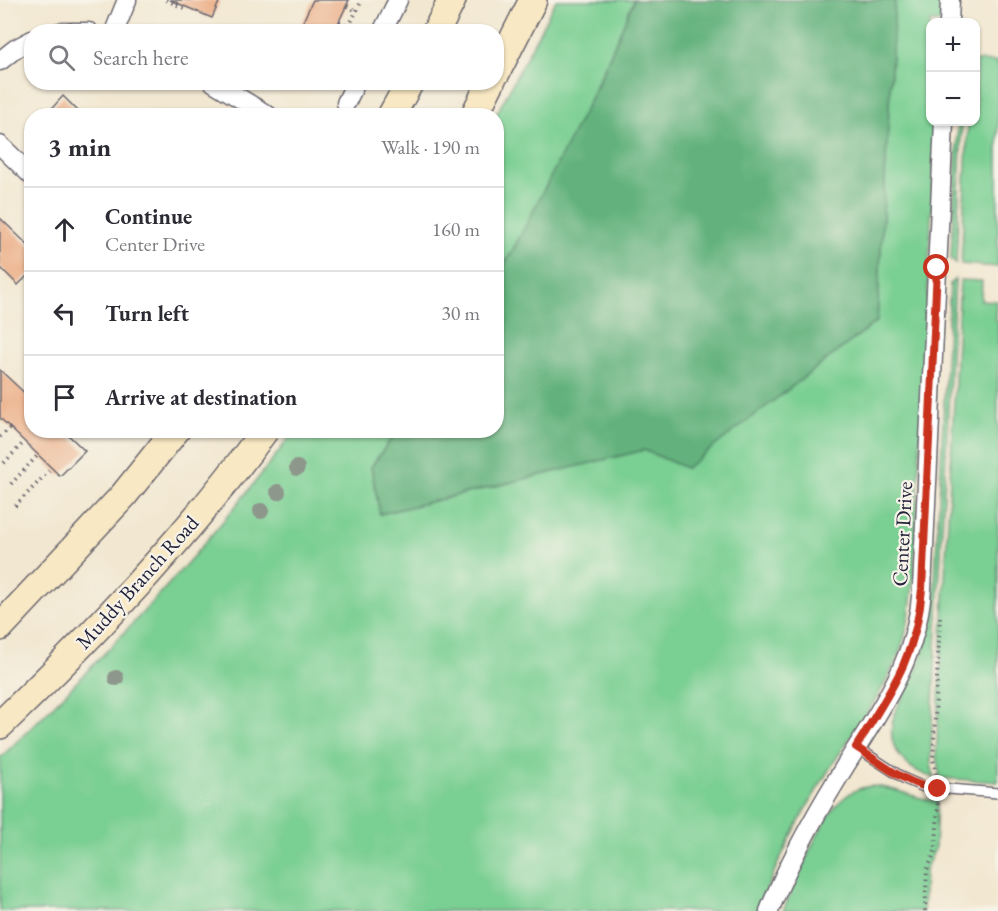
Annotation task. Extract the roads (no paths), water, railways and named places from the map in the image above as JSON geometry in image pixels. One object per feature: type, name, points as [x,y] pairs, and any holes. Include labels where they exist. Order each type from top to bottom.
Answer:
[{"type":"main road","points":[[440,24],[452,0]]},
{"type":"main road","points":[[504,57],[533,0]]},
{"type":"main road","points":[[395,108],[406,90]]},
{"type":"main road","points":[[478,108],[487,90]]},
{"type":"main road","points":[[0,627],[123,496],[170,438]]},
{"type":"main road","name":"Muddy Branch Road","points":[[0,725],[53,675],[166,554],[259,438]]},
{"type":"street","points":[[118,24],[128,0]]},
{"type":"street","points":[[386,24],[398,0]]},
{"type":"street","points":[[949,18],[950,0]]},
{"type":"street","points":[[0,61],[24,44]]},
{"type":"street","points":[[226,90],[256,108]]},
{"type":"street","points":[[346,103],[352,90]]},
{"type":"street","name":"Center Drive","points":[[769,911],[805,833],[903,670],[921,608],[944,126]]},
{"type":"street","points":[[0,145],[24,168]]},
{"type":"lane","points":[[856,747],[905,779],[924,787],[998,793]]}]
